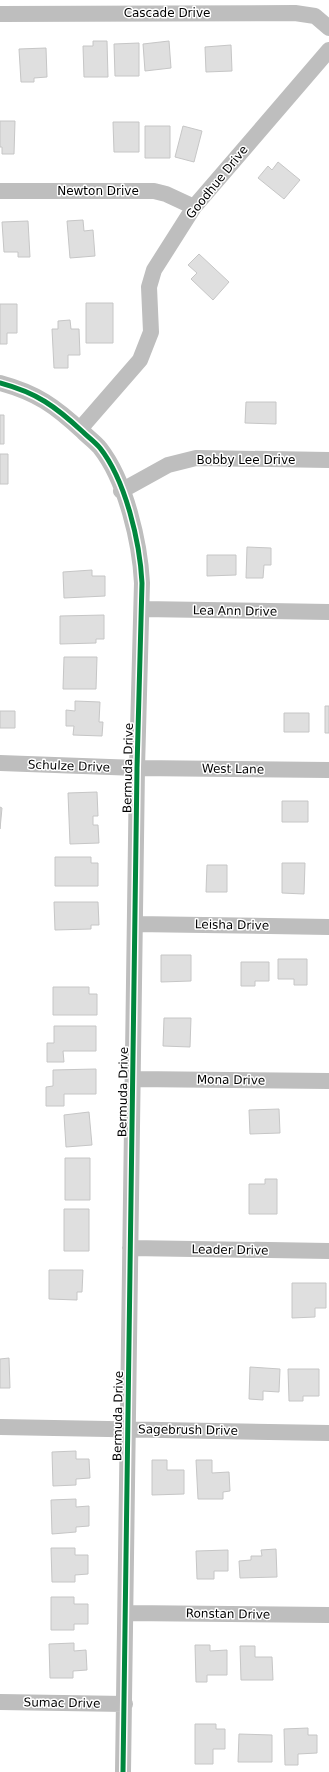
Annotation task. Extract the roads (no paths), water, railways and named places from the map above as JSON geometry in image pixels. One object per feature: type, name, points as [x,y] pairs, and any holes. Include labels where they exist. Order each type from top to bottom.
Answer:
[{"type":"street","name":"Cascade Drive","points":[[0,14],[295,13],[315,16],[329,28]]},
{"type":"street","name":"Goodhue Drive","points":[[80,429],[140,360],[151,332],[149,287],[154,270],[194,206],[329,50]]},
{"type":"street","name":"Newton Drive","points":[[0,191],[154,191],[166,194],[194,206]]},
{"type":"street","name":"Bermuda Drive","points":[[0,383],[16,387],[36,396],[60,410],[100,448],[113,470],[122,491],[130,513],[141,560],[142,609],[137,768],[123,1772]]},
{"type":"street","name":"Bobby Lee Drive","points":[[122,491],[168,465],[196,458],[329,460]]},
{"type":"street","name":"Lea Ann Drive","points":[[142,609],[329,612]]},
{"type":"street","name":"Schulze Drive","points":[[0,763],[137,768]]},
{"type":"street","name":"West Lane","points":[[137,768],[329,770]]},
{"type":"street","name":"Leisha Drive","points":[[135,924],[329,927]]},
{"type":"street","name":"Mona Drive","points":[[133,1079],[329,1081]]},
{"type":"street","name":"Leader Drive","points":[[130,1248],[329,1251]]},
{"type":"street","name":"Sagebrush Drive","points":[[0,1427],[329,1433]]},
{"type":"street","name":"Ronstan Drive","points":[[126,1613],[329,1615]]},
{"type":"street","name":"Sumac Drive","points":[[0,1702],[125,1704]]}]
